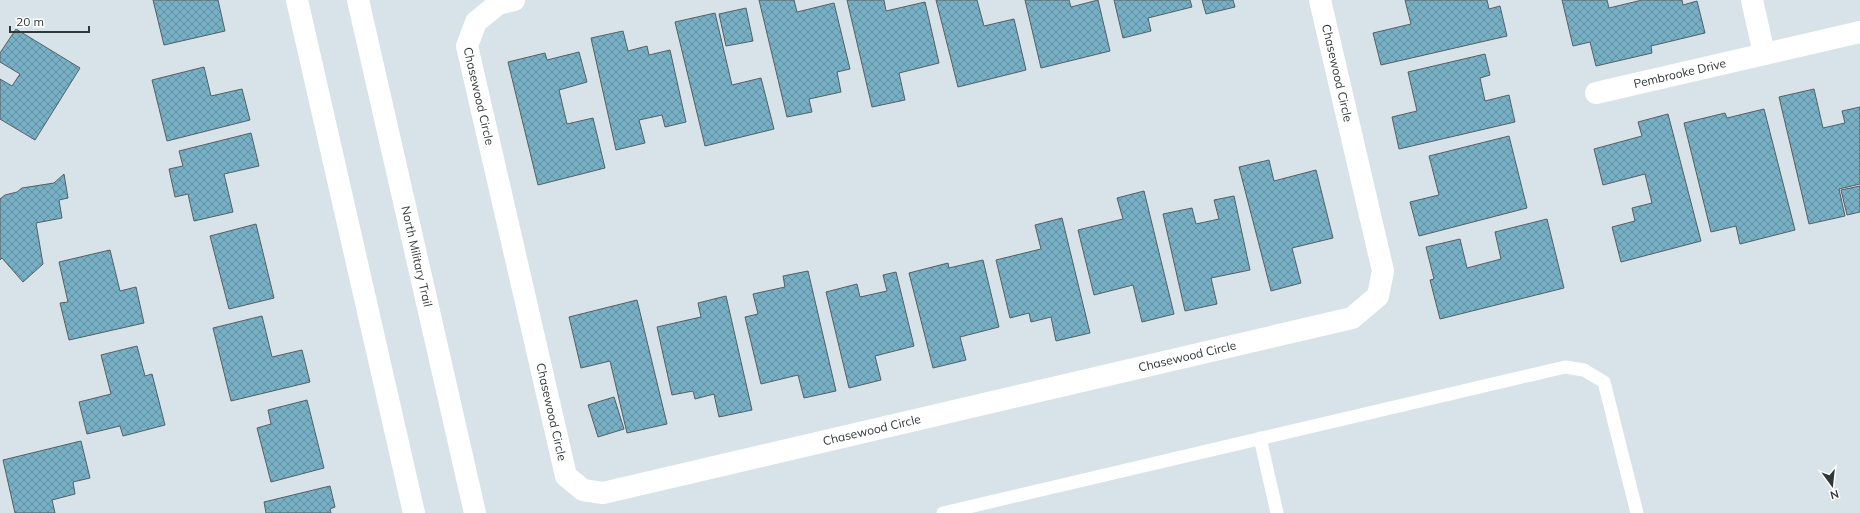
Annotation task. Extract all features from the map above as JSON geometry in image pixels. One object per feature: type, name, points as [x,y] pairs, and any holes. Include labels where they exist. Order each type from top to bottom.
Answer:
[{"type":"street","points":[[297,0],[414,513]]},
{"type":"street","name":"North Military Trail","points":[[358,0],[475,513]]},
{"type":"street","name":"Chasewood Circle","points":[[514,0],[498,4],[476,22],[467,46],[566,476],[582,490],[603,493],[1352,318],[1378,296],[1383,271],[1320,0]]},
{"type":"street","points":[[1752,0],[1764,54]]},
{"type":"street","name":"Pembrooke Drive","points":[[1596,92],[1860,32]]},
{"type":"lane","points":[[943,513],[1565,367],[1584,370],[1604,382],[1637,513]]},
{"type":"lane","points":[[1260,438],[1277,513]]},
{"type":"building","points":[[153,0],[218,0],[225,31],[164,45]]},
{"type":"building","points":[[759,0],[794,0],[797,12],[834,3],[850,69],[837,72],[841,92],[809,99],[812,112],[787,117]]},
{"type":"building","points":[[847,0],[884,0],[886,11],[925,2],[939,63],[899,73],[905,100],[872,107]]},
{"type":"building","points":[[936,0],[977,0],[984,26],[1014,19],[1026,70],[958,87]]},
{"type":"building","points":[[1025,0],[1069,0],[1071,7],[1098,0],[1110,51],[1041,68]]},
{"type":"building","points":[[1114,0],[1190,0],[1192,7],[1148,18],[1151,31],[1123,38]]},
{"type":"building","points":[[1202,0],[1233,0],[1235,7],[1206,14]]},
{"type":"building","points":[[1405,0],[1487,0],[1489,9],[1500,6],[1507,36],[1381,65],[1373,33],[1411,24]]},
{"type":"building","points":[[1562,0],[1607,0],[1609,8],[1642,0],[1682,0],[1683,5],[1697,1],[1705,33],[1651,46],[1652,53],[1596,66],[1590,42],[1573,46]]},
{"type":"building","points":[[746,8],[753,41],[726,46],[719,14]]},
{"type":"building","points":[[715,13],[732,85],[761,78],[774,129],[705,146],[675,22]]},
{"type":"building","points":[[16,29],[80,68],[35,140],[0,119],[0,79],[12,86],[20,74],[0,62],[0,53]]},
{"type":"building","points":[[623,31],[628,51],[647,46],[649,55],[670,50],[686,122],[665,127],[662,115],[639,120],[645,143],[616,150],[591,38]]},
{"type":"building","points":[[579,52],[587,82],[559,90],[567,124],[593,118],[605,168],[538,185],[508,62],[545,53],[547,60]]},
{"type":"building","points":[[1485,54],[1490,75],[1480,78],[1485,101],[1509,95],[1515,122],[1399,149],[1392,117],[1417,111],[1408,72]]},
{"type":"building","points":[[204,67],[211,96],[242,89],[250,120],[167,141],[152,80]]},
{"type":"building","points":[[1814,89],[1823,128],[1845,123],[1842,111],[1860,107],[1860,184],[1839,189],[1845,216],[1809,224],[1779,97]]},
{"type":"building","points":[[1764,109],[1795,230],[1740,244],[1736,226],[1711,232],[1684,123],[1725,113],[1727,118]]},
{"type":"building","points":[[1668,114],[1701,241],[1621,262],[1612,227],[1635,221],[1632,208],[1652,203],[1645,174],[1603,185],[1594,149],[1642,136],[1638,122]]},
{"type":"building","points":[[251,133],[259,166],[224,174],[233,212],[194,221],[188,194],[175,197],[169,169],[183,166],[179,151]]},
{"type":"building","points":[[1509,136],[1527,208],[1419,236],[1410,202],[1439,195],[1429,156]]},
{"type":"building","points":[[1269,160],[1274,181],[1316,170],[1333,238],[1292,248],[1301,283],[1271,291],[1239,167]]},
{"type":"building","points":[[64,174],[68,198],[59,200],[62,218],[36,223],[43,264],[23,282],[2,258],[0,260],[0,199],[5,195],[17,192],[22,188],[54,183]]},
{"type":"building","points":[[1860,186],[1860,212],[1847,215],[1841,190]]},
{"type":"building","points":[[1144,191],[1174,314],[1142,322],[1133,285],[1094,295],[1078,230],[1123,219],[1117,198]]},
{"type":"building","points":[[1234,196],[1250,270],[1211,278],[1217,304],[1185,311],[1163,214],[1192,208],[1196,224],[1219,219],[1214,200]]},
{"type":"building","points":[[1062,218],[1090,333],[1056,341],[1051,317],[1031,322],[1029,313],[1010,318],[996,260],[1041,249],[1035,225]]},
{"type":"building","points":[[1547,219],[1564,288],[1440,319],[1430,280],[1434,279],[1426,247],[1460,239],[1467,268],[1501,259],[1495,232]]},
{"type":"building","points":[[256,224],[274,298],[229,309],[210,236]]},
{"type":"building","points":[[110,250],[120,291],[136,287],[144,323],[69,340],[60,303],[68,302],[59,262]]},
{"type":"building","points":[[983,260],[999,327],[960,337],[966,360],[933,368],[909,273],[948,263],[949,268]]},
{"type":"building","points":[[808,271],[836,391],[804,398],[798,375],[761,384],[745,317],[758,314],[753,294],[785,287],[783,276]]},
{"type":"building","points":[[896,272],[914,346],[875,356],[881,380],[849,388],[826,292],[857,284],[860,297],[887,291],[883,275]]},
{"type":"building","points":[[726,296],[752,410],[719,417],[714,394],[695,399],[693,391],[672,395],[657,327],[701,317],[698,303]]},
{"type":"building","points":[[637,300],[667,424],[627,433],[610,361],[581,368],[569,317]]},
{"type":"building","points":[[262,316],[272,357],[302,350],[310,382],[231,401],[213,328]]},
{"type":"building","points":[[137,346],[145,376],[152,374],[165,425],[123,436],[120,426],[87,434],[79,402],[111,394],[101,355]]},
{"type":"building","points":[[614,397],[624,429],[598,437],[588,405]]},
{"type":"building","points":[[307,400],[324,468],[271,482],[257,428],[271,424],[268,410]]},
{"type":"building","points":[[81,441],[90,478],[73,482],[75,494],[52,500],[55,513],[15,513],[3,460]]},
{"type":"building","points":[[330,486],[335,507],[330,509],[331,513],[266,513],[264,502]]}]
